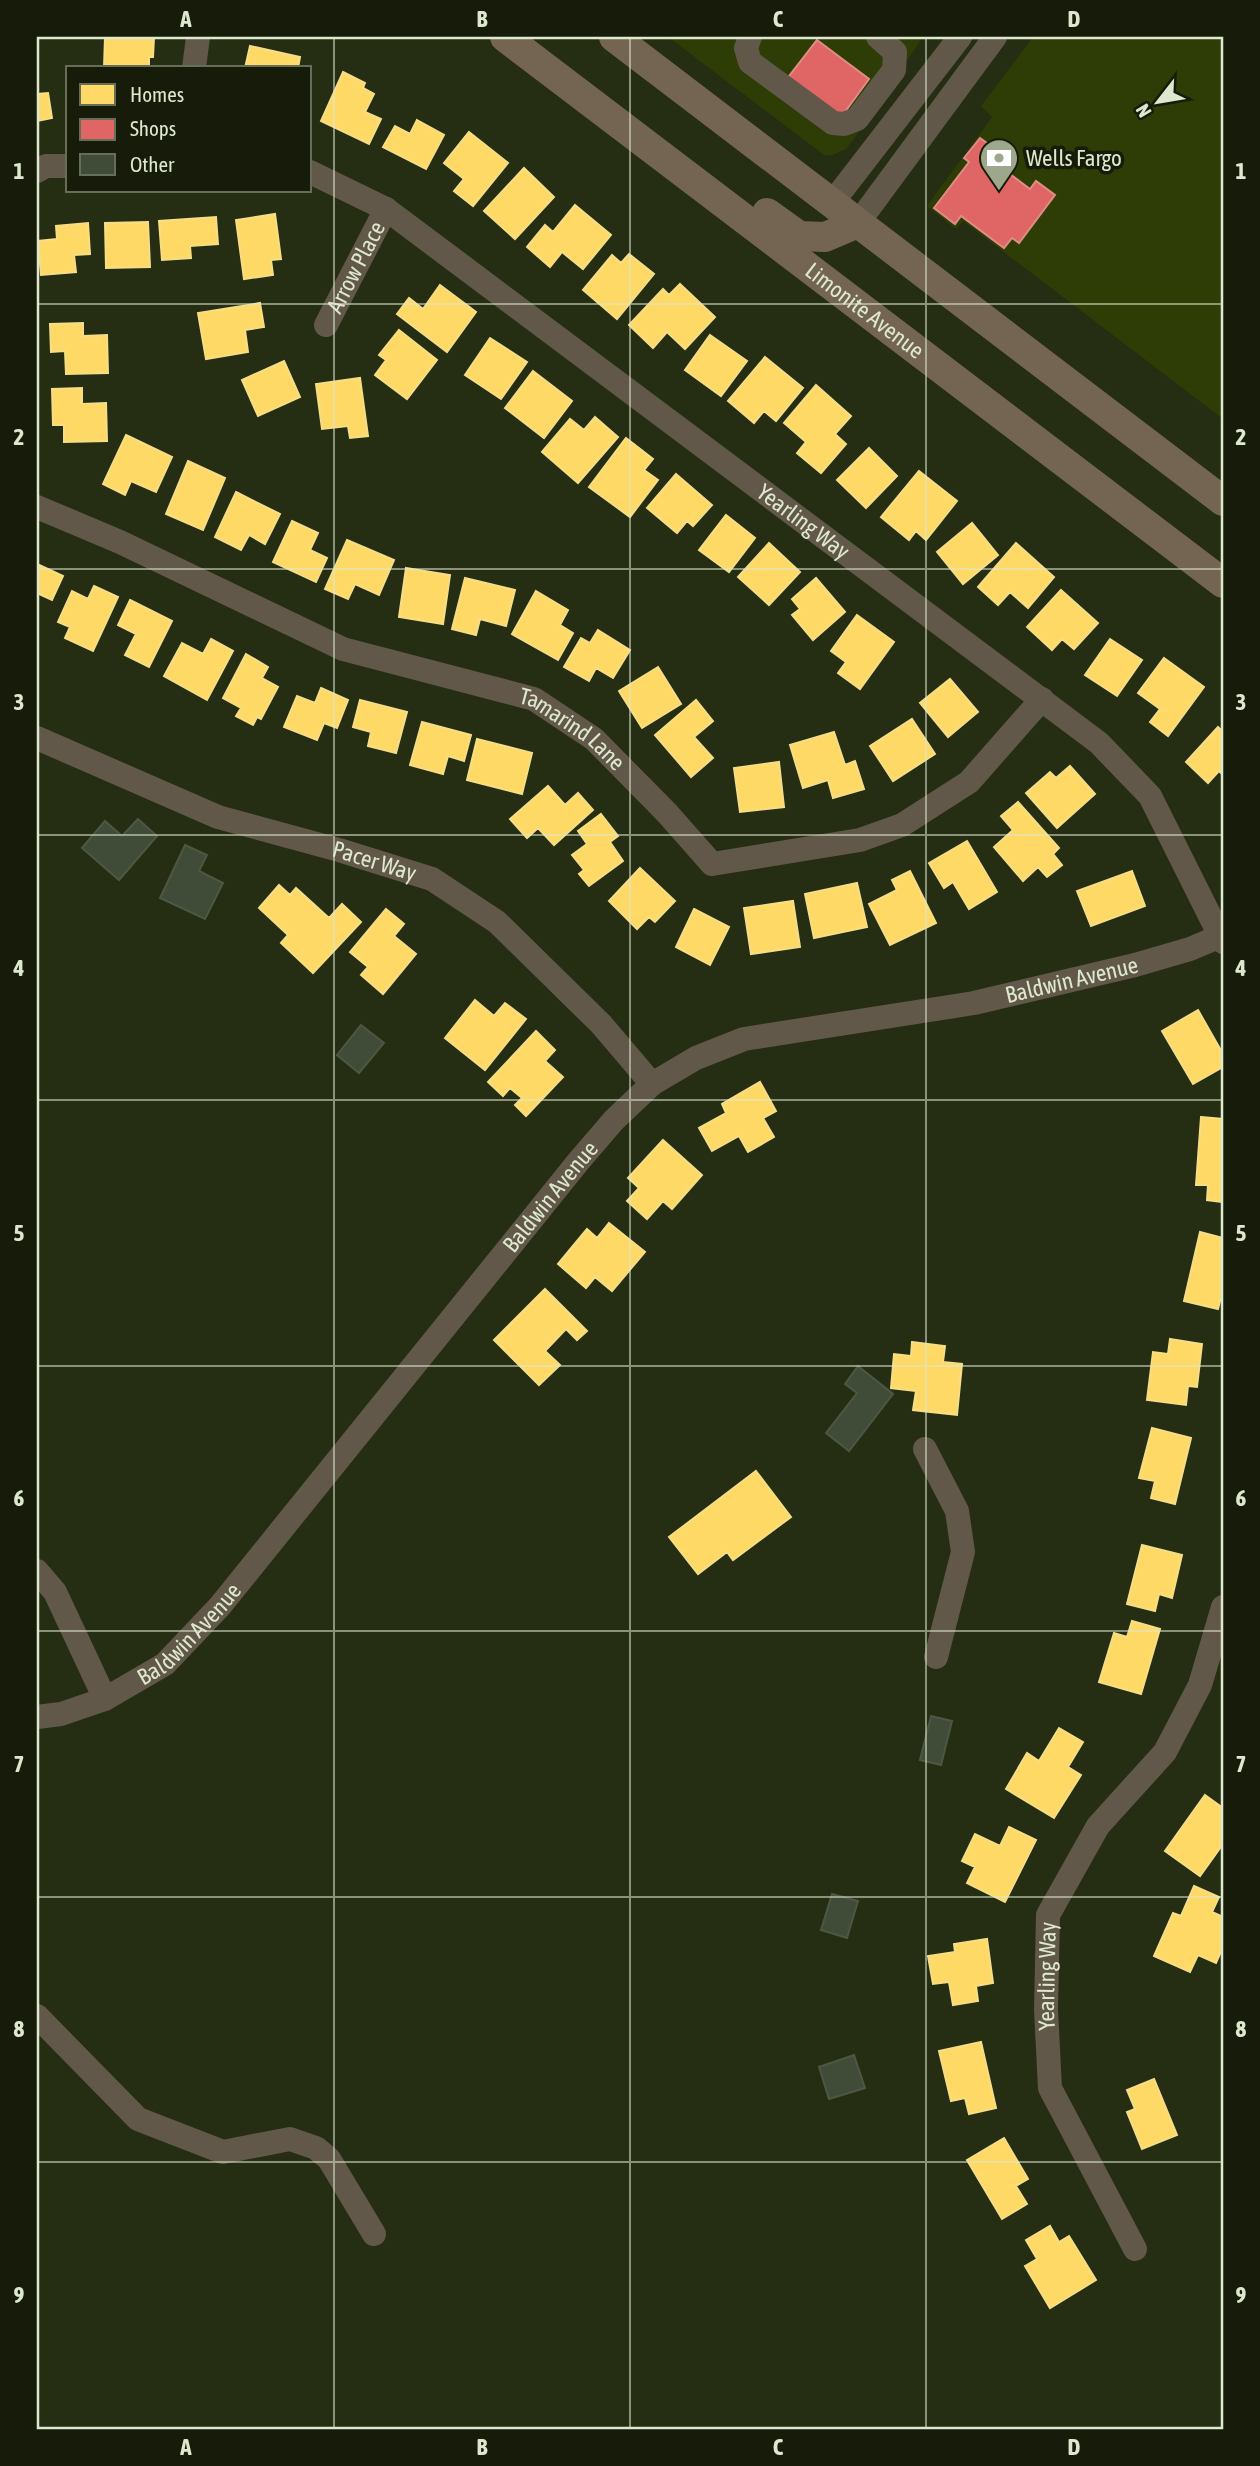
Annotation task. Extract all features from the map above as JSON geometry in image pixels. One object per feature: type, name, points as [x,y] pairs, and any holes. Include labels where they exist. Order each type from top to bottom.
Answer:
[{"type":"main road","name":"Limonite Avenue","points":[[505,37],[1223,583]]},
{"type":"main road","points":[[614,37],[1223,501]]},
{"type":"main road","points":[[555,75],[594,83],[799,236],[825,237],[859,223]]},
{"type":"street","points":[[194,66],[198,37]]},
{"type":"street","points":[[750,37],[746,48],[750,62],[833,123],[844,124],[857,119],[894,70],[895,52],[878,37]]},
{"type":"street","points":[[832,203],[960,37]]},
{"type":"street","points":[[859,223],[995,37]]},
{"type":"street","points":[[37,171],[46,166],[66,166]]},
{"type":"street","name":"Yearling Way","points":[[312,173],[386,209],[1099,743],[1150,796],[1222,938]]},
{"type":"street","name":"Arrow Place","points":[[326,325],[386,209]]},
{"type":"street","name":"Tamarind Lane","points":[[37,507],[131,548],[343,649],[534,699],[594,738],[712,864],[847,842],[902,825],[969,782],[1042,699]]},
{"type":"street","name":"Pacer Way","points":[[37,738],[218,817],[432,879],[497,922],[601,1024],[652,1084]]},
{"type":"street","name":"Baldwin Avenue","points":[[37,1717],[61,1714],[105,1699],[164,1664],[220,1606],[578,1162],[614,1121],[652,1084],[696,1058],[744,1039],[974,1003],[1135,965],[1222,938]]},
{"type":"street","points":[[925,1449],[957,1511],[963,1552],[936,1657]]},
{"type":"street","points":[[37,1571],[55,1592],[105,1699]]},
{"type":"street","name":"Yearling Way","points":[[1135,2249],[1050,2088],[1045,2010],[1048,1915],[1098,1826],[1165,1752],[1200,1685],[1223,1607]]},
{"type":"street","points":[[37,2016],[138,2119],[223,2152],[290,2139],[316,2148],[329,2158],[374,2234]]},
{"type":"shaded area","points":[[668,37],[923,37],[846,149],[833,155],[824,155]]},
{"type":"shaded area","points":[[1033,37],[1223,37],[1223,419],[963,221],[956,229],[927,206],[992,117],[981,106]]},
{"type":"building: Homes","points":[[105,37],[154,37],[153,57],[149,57],[149,66],[104,66]]},
{"type":"building: Homes","points":[[250,46],[300,57],[298,66],[245,66]]},
{"type":"building: Homes","points":[[343,72],[365,83],[363,88],[374,94],[365,112],[381,119],[369,144],[321,121]]},
{"type":"building: Homes","points":[[48,93],[52,118],[37,121],[37,94]]},
{"type":"building: Homes","points":[[417,120],[444,135],[426,169],[383,147],[395,126],[410,134]]},
{"type":"building: Homes","points":[[469,132],[508,163],[473,206],[454,191],[464,179],[444,163]]},
{"type":"building: Homes","points":[[524,168],[554,197],[515,239],[484,211]]},
{"type":"building: Homes","points":[[575,205],[611,235],[583,269],[562,252],[550,267],[527,247],[545,225],[553,232]]},
{"type":"building: Homes","points":[[275,214],[281,259],[271,260],[273,275],[244,279],[236,220]]},
{"type":"building: Homes","points":[[216,217],[218,244],[190,246],[191,258],[162,260],[159,221]]},
{"type":"building: Homes","points":[[148,222],[150,267],[106,268],[105,223]]},
{"type":"building: Homes","points":[[88,223],[90,254],[74,255],[76,272],[41,275],[38,241],[57,239],[56,226]]},
{"type":"building: Homes","points":[[629,254],[654,274],[617,319],[583,290],[612,255],[621,263]]},
{"type":"building: Homes","points":[[680,284],[715,317],[685,349],[667,332],[653,348],[629,325],[663,289],[669,295]]},
{"type":"building: Homes","points":[[440,285],[476,312],[447,352],[397,314],[409,298],[423,309]]},
{"type":"building: Homes","points":[[260,303],[264,327],[245,330],[248,352],[206,359],[198,313]]},
{"type":"building: Homes","points":[[83,323],[83,336],[107,335],[108,373],[66,374],[65,351],[51,352],[50,324]]},
{"type":"building: Homes","points":[[399,330],[437,360],[407,399],[375,375],[386,360],[379,355]]},
{"type":"building: Homes","points":[[710,335],[747,361],[721,396],[685,370]]},
{"type":"building: Homes","points":[[490,338],[527,362],[501,399],[465,375]]},
{"type":"building: Homes","points":[[765,357],[803,388],[776,421],[764,411],[754,423],[728,401]]},
{"type":"building: Homes","points":[[284,361],[300,397],[258,416],[242,380]]},
{"type":"building: Homes","points":[[533,371],[572,401],[544,438],[505,408]]},
{"type":"building: Homes","points":[[360,378],[368,436],[350,438],[348,426],[322,429],[316,384]]},
{"type":"building: Homes","points":[[816,385],[851,416],[835,434],[846,444],[821,473],[797,453],[806,442],[784,423]]},
{"type":"building: Homes","points":[[82,388],[82,404],[106,403],[107,441],[64,442],[64,425],[53,425],[52,389]]},
{"type":"building: Homes","points":[[595,417],[618,437],[578,483],[542,452],[570,419],[584,430]]},
{"type":"building: Homes","points":[[126,435],[172,457],[156,492],[131,481],[125,495],[103,484]]},
{"type":"building: Homes","points":[[626,438],[653,459],[644,470],[658,480],[630,517],[589,487]]},
{"type":"building: Homes","points":[[869,448],[897,476],[866,508],[837,480]]},
{"type":"building: Homes","points":[[188,461],[225,478],[203,530],[166,514]]},
{"type":"building: Homes","points":[[919,471],[957,501],[926,540],[916,531],[909,540],[881,517]]},
{"type":"building: Homes","points":[[676,474],[712,505],[693,526],[687,521],[677,533],[647,508]]},
{"type":"building: Homes","points":[[236,492],[280,514],[265,544],[249,535],[241,550],[215,537]]},
{"type":"building: Homes","points":[[726,515],[755,538],[729,572],[699,550]]},
{"type":"building: Homes","points":[[292,521],[318,533],[310,550],[327,558],[316,582],[273,562]]},
{"type":"building: Homes","points":[[972,523],[998,555],[963,584],[937,552]]},
{"type":"building: Homes","points":[[347,540],[394,560],[379,595],[355,584],[348,599],[325,589]]},
{"type":"building: Homes","points":[[769,543],[800,572],[769,605],[738,577]]},
{"type":"building: Homes","points":[[1016,543],[1054,577],[1028,608],[1010,592],[998,605],[978,587]]},
{"type":"building: Homes","points":[[37,564],[63,576],[52,600],[37,593]]},
{"type":"building: Homes","points":[[406,568],[450,575],[443,624],[399,617]]},
{"type":"building: Homes","points":[[465,578],[515,590],[506,626],[480,619],[476,635],[452,629]]},
{"type":"building: Homes","points":[[816,578],[845,612],[813,640],[792,615],[800,609],[792,599]]},
{"type":"building: Homes","points":[[94,586],[118,597],[93,651],[65,638],[70,627],[58,622],[72,591],[88,599]]},
{"type":"building: Homes","points":[[1061,590],[1098,623],[1074,649],[1062,639],[1052,650],[1027,627]]},
{"type":"building: Homes","points":[[536,591],[568,610],[560,625],[573,633],[558,660],[512,634]]},
{"type":"building: Homes","points":[[130,600],[172,621],[149,667],[125,655],[136,634],[118,625]]},
{"type":"building: Homes","points":[[857,615],[894,642],[860,689],[838,673],[846,662],[831,651]]},
{"type":"building: Homes","points":[[598,630],[630,650],[613,678],[596,668],[589,681],[564,667],[581,638],[590,643]]},
{"type":"building: Homes","points":[[211,639],[233,651],[207,700],[164,676],[182,643],[203,654]]},
{"type":"building: Homes","points":[[1110,639],[1142,660],[1117,696],[1085,675]]},
{"type":"building: Homes","points":[[246,654],[268,667],[262,678],[278,687],[261,719],[257,717],[253,725],[236,716],[241,708],[223,698]]},
{"type":"building: Homes","points":[[1164,658],[1204,687],[1168,736],[1150,722],[1160,709],[1138,693]]},
{"type":"building: Homes","points":[[658,667],[681,704],[642,728],[619,691]]},
{"type":"building: Homes","points":[[950,679],[978,712],[948,737],[920,703]]},
{"type":"building: Homes","points":[[321,688],[348,700],[337,728],[324,723],[317,740],[284,727],[297,696],[315,703]]},
{"type":"building: Homes","points":[[360,700],[407,712],[396,753],[368,746],[371,732],[353,727]]},
{"type":"building: Homes","points":[[696,700],[713,721],[694,737],[713,758],[691,777],[655,735]]},
{"type":"building: Homes","points":[[912,719],[935,754],[893,781],[870,746]]},
{"type":"building: Homes","points":[[422,722],[471,735],[464,761],[448,756],[443,774],[410,765]]},
{"type":"building: Homes","points":[[1218,727],[1223,732],[1223,775],[1219,771],[1208,783],[1186,762]]},
{"type":"building: Homes","points":[[834,732],[845,765],[855,761],[864,789],[833,798],[828,780],[803,788],[790,745]]},
{"type":"building: Homes","points":[[477,739],[532,753],[522,794],[467,780]]},
{"type":"building: Homes","points":[[779,762],[784,807],[740,812],[734,768]]},
{"type":"building: Homes","points":[[1070,766],[1095,794],[1057,828],[1026,793],[1050,772],[1056,778]]},
{"type":"building: Homes","points":[[548,786],[565,805],[578,793],[593,810],[554,845],[538,828],[527,838],[510,819]]},
{"type":"building: Homes","points":[[1018,802],[1059,848],[1053,854],[1062,865],[1047,877],[1038,867],[1023,881],[994,847],[1013,830],[1001,816]]},
{"type":"building: Homes","points":[[601,814],[618,836],[610,842],[623,861],[589,886],[579,874],[584,870],[572,855],[587,844],[578,831]]},
{"type":"building: Homes","points":[[967,841],[997,892],[969,909],[953,882],[944,888],[929,863]]},
{"type":"building: Homes","points":[[640,868],[675,901],[655,922],[649,917],[637,929],[609,901]]},
{"type":"building: Homes","points":[[910,871],[936,923],[890,945],[869,904],[897,890],[892,880]]},
{"type":"building: Homes","points":[[1132,871],[1145,906],[1091,926],[1077,891]]},
{"type":"building: Homes","points":[[857,883],[867,927],[814,938],[805,894]]},
{"type":"building: Homes","points":[[279,885],[290,895],[296,888],[329,918],[342,904],[361,922],[313,973],[281,943],[288,935],[259,908]]},
{"type":"building: Homes","points":[[793,901],[800,947],[751,954],[744,908]]},
{"type":"building: Homes","points":[[386,909],[404,924],[394,936],[416,954],[383,994],[361,975],[368,967],[350,952]]},
{"type":"building: Homes","points":[[694,909],[729,927],[710,965],[676,947]]},
{"type":"building: Homes","points":[[475,1000],[494,1016],[505,1003],[526,1019],[485,1070],[445,1038]]},
{"type":"building: Homes","points":[[1198,1010],[1223,1054],[1223,1067],[1193,1084],[1162,1031]]},
{"type":"building: Homes","points":[[536,1031],[555,1050],[545,1061],[563,1077],[526,1116],[515,1105],[522,1098],[510,1088],[503,1096],[488,1082]]},
{"type":"building: Homes","points":[[760,1082],[776,1111],[763,1118],[774,1137],[748,1152],[739,1136],[712,1151],[699,1128],[726,1113],[722,1104]]},
{"type":"building: Homes","points":[[1201,1117],[1223,1119],[1223,1202],[1207,1200],[1208,1185],[1196,1185]]},
{"type":"building: Homes","points":[[663,1140],[702,1175],[672,1209],[663,1201],[647,1219],[627,1201],[639,1188],[628,1178]]},
{"type":"building: Homes","points":[[609,1223],[645,1252],[612,1291],[595,1277],[586,1288],[558,1264],[587,1229],[597,1238]]},
{"type":"building: Homes","points":[[1200,1232],[1223,1238],[1223,1293],[1218,1309],[1184,1301]]},
{"type":"building: Homes","points":[[545,1289],[587,1331],[577,1340],[566,1329],[545,1351],[560,1365],[539,1385],[494,1340]]},
{"type":"building: Homes","points":[[1170,1339],[1202,1344],[1197,1387],[1188,1386],[1186,1405],[1147,1400],[1153,1352],[1168,1354]]},
{"type":"building: Homes","points":[[912,1342],[945,1346],[943,1362],[962,1364],[957,1415],[913,1410],[916,1391],[891,1388],[894,1354],[911,1356]]},
{"type":"building: Homes","points":[[1152,1428],[1191,1438],[1175,1504],[1151,1498],[1155,1481],[1139,1478]]},
{"type":"building: Homes","points":[[756,1471],[791,1517],[733,1560],[727,1552],[698,1574],[669,1537]]},
{"type":"building: Homes","points":[[1142,1545],[1182,1555],[1172,1598],[1159,1594],[1155,1611],[1127,1604]]},
{"type":"building: Homes","points":[[1132,1621],[1160,1629],[1141,1694],[1099,1682],[1114,1633],[1127,1637]]},
{"type":"building: Homes","points":[[1059,1728],[1083,1742],[1068,1767],[1081,1775],[1054,1818],[1006,1789],[1027,1753],[1039,1761]]},
{"type":"building: Homes","points":[[1205,1795],[1223,1808],[1223,1844],[1200,1876],[1165,1851]]},
{"type":"building: Homes","points":[[1009,1827],[1036,1840],[1005,1902],[967,1883],[975,1867],[962,1861],[975,1834],[1000,1846]]},
{"type":"building: Homes","points":[[1194,1886],[1219,1897],[1212,1912],[1223,1917],[1223,1947],[1216,1963],[1198,1955],[1190,1972],[1154,1956],[1173,1913],[1181,1916]]},
{"type":"building: Homes","points":[[987,1939],[993,1983],[976,1986],[978,2001],[953,2005],[949,1982],[933,1984],[928,1956],[955,1952],[954,1944]]},
{"type":"building: Homes","points":[[981,2042],[996,2108],[969,2114],[965,2098],[951,2101],[939,2051]]},
{"type":"building: Homes","points":[[1154,2079],[1177,2135],[1142,2149],[1127,2112],[1135,2109],[1127,2090]]},
{"type":"building: Homes","points":[[1004,2138],[1028,2179],[1016,2186],[1027,2204],[1002,2219],[967,2160]]},
{"type":"building: Homes","points":[[1050,2226],[1059,2242],[1069,2236],[1096,2280],[1050,2308],[1025,2266],[1037,2259],[1026,2240]]},
{"type":"building: Shops","points":[[817,40],[869,79],[839,120],[786,80]]},
{"type":"building: Shops","name":"Wells Fargo","points":[[980,138],[1009,159],[1002,168],[1030,189],[1036,181],[1055,195],[1019,243],[1012,238],[1004,248],[961,216],[955,224],[934,208],[969,162],[964,158]]},
{"type":"building: Other","points":[[138,819],[157,836],[119,880],[82,848],[105,821],[122,836]]},
{"type":"building: Other","points":[[185,845],[207,855],[199,871],[223,883],[205,919],[160,898]]},
{"type":"building: Other","points":[[361,1025],[384,1043],[359,1073],[337,1055]]},
{"type":"building: Other","points":[[858,1366],[893,1394],[849,1451],[826,1433],[857,1393],[845,1384]]},
{"type":"building: Other","points":[[931,1716],[952,1721],[941,1765],[920,1760]]},
{"type":"building: Other","points":[[832,1894],[858,1901],[847,1938],[821,1930]]},
{"type":"building: Other","points":[[854,2055],[865,2088],[829,2099],[819,2067]]},
{"type":"place","name":"Wells Fargo","points":[[999,192]]}]
